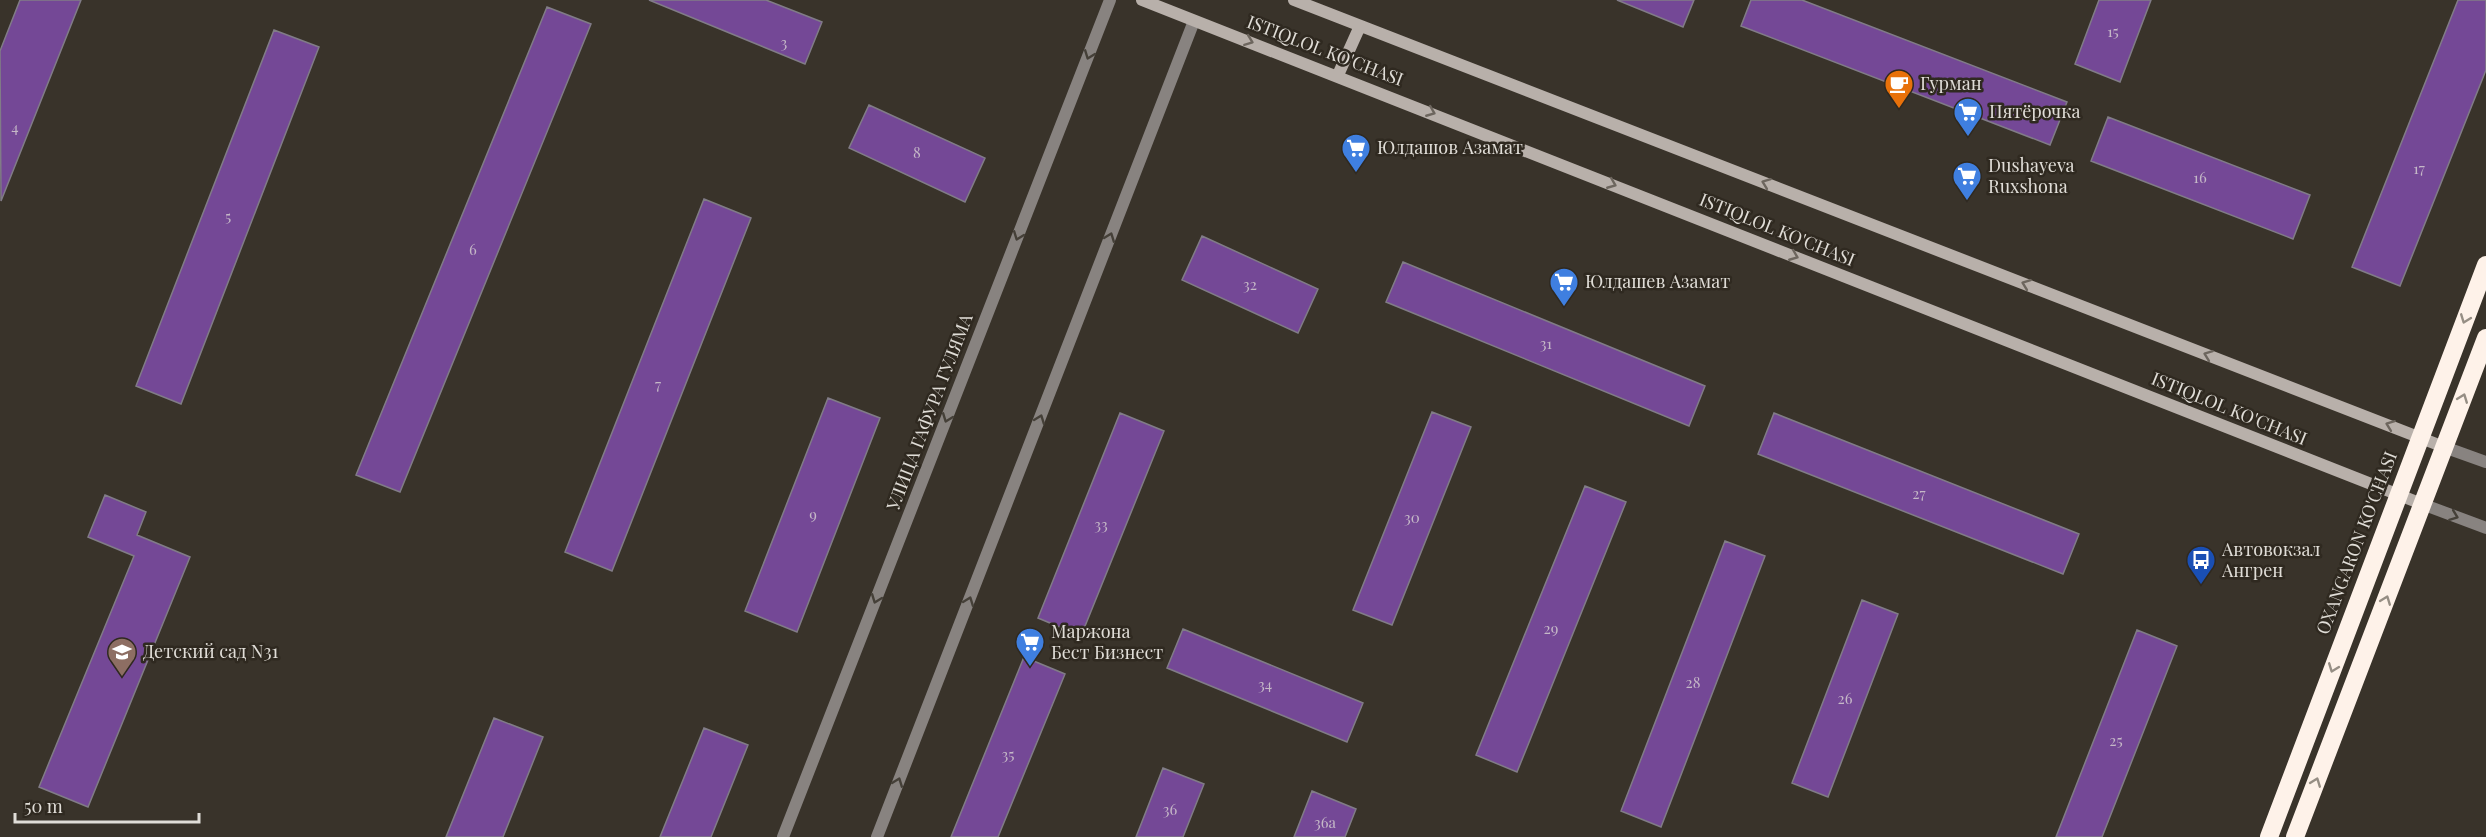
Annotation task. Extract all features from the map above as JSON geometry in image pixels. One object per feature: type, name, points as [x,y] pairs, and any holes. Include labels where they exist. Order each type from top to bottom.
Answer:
[{"type":"highway","name":"OXANGARON KO'CHASI","points":[[2269,837],[2486,265]]},
{"type":"highway","points":[[2295,837],[2486,338]]},
{"type":"main road","name":"ISTIQLOL KO'CHASI","points":[[1142,0],[1338,75],[2422,504]]},
{"type":"main road","name":"ISTIQLOL KO'CHASI","points":[[1294,0],[2444,447]]},
{"type":"main road","points":[[1338,75],[1360,26]]},
{"type":"street","name":"УЛИЦА ГАФУРА ГУЛЯМА","points":[[783,837],[1110,0]]},
{"type":"street","points":[[877,837],[1194,21]]},
{"type":"street","name":"ISTIQLOL KO'CHASI","points":[[2444,447],[2486,462]]},
{"type":"street","points":[[2422,504],[2486,528]]},
{"type":"building","points":[[20,0],[81,0],[1,201],[0,51]]},
{"type":"building","points":[[649,0],[766,0],[822,22],[805,64]]},
{"type":"building","points":[[1617,0],[1694,0],[1683,27]]},
{"type":"building","points":[[1751,0],[1802,0],[2067,102],[2050,145],[1741,26]]},
{"type":"building","points":[[2099,0],[2151,0],[2120,82],[2075,64]]},
{"type":"building","points":[[2458,0],[2486,0],[2486,70],[2400,286],[2352,267]]},
{"type":"building","points":[[547,7],[591,24],[400,492],[356,475]]},
{"type":"building","points":[[274,30],[319,47],[181,404],[136,386]]},
{"type":"building","points":[[869,105],[985,158],[965,202],[849,148]]},
{"type":"building","points":[[2108,117],[2310,195],[2293,239],[2091,161]]},
{"type":"building","points":[[704,199],[751,218],[612,571],[565,552]]},
{"type":"building","points":[[1202,236],[1318,289],[1298,333],[1182,280]]},
{"type":"building","points":[[1403,262],[1705,386],[1689,426],[1386,302]]},
{"type":"building","points":[[828,398],[880,418],[797,632],[745,611]]},
{"type":"building","points":[[1432,412],[1471,427],[1392,625],[1353,610]]},
{"type":"building","points":[[1120,413],[1164,431],[1081,636],[1038,618]]},
{"type":"building","points":[[1774,413],[2079,534],[2063,574],[1758,454]]},
{"type":"building","points":[[1585,486],[1626,502],[1517,772],[1476,755]]},
{"type":"building","points":[[105,495],[146,512],[137,535],[190,557],[88,807],[39,787],[134,556],[88,537]]},
{"type":"building","points":[[1725,541],[1765,556],[1661,827],[1621,811]]},
{"type":"building","points":[[1862,600],[1898,614],[1828,797],[1792,783]]},
{"type":"building","points":[[1183,629],[1363,703],[1347,742],[1167,668]]},
{"type":"building","points":[[2137,630],[2177,646],[2102,837],[2056,837]]},
{"type":"building","points":[[1024,657],[1065,674],[998,837],[951,837]]},
{"type":"building","points":[[494,718],[543,737],[503,837],[446,837]]},
{"type":"building","points":[[704,728],[748,745],[711,837],[660,837]]},
{"type":"building","points":[[1163,768],[1204,784],[1183,837],[1136,837]]},
{"type":"building","points":[[1312,791],[1356,809],[1345,837],[1294,837]]},
{"type":"place","name":"Гурман","points":[[1899,110]]},
{"type":"place","name":"Пятёрочка","points":[[1968,138]]},
{"type":"place","name":"Юлдашов Азамат","points":[[1356,174]]},
{"type":"place","name":"Dushayeva Ruxshona","points":[[1967,202]]},
{"type":"place","name":"Юлдашев Азамат","points":[[1564,308]]},
{"type":"place","name":"Автовокзал Ангрен","points":[[2201,586]]},
{"type":"place","name":"Маржона Бест Бизнест","points":[[1030,668]]},
{"type":"place","name":"Детский сад N31","points":[[122,678]]}]
